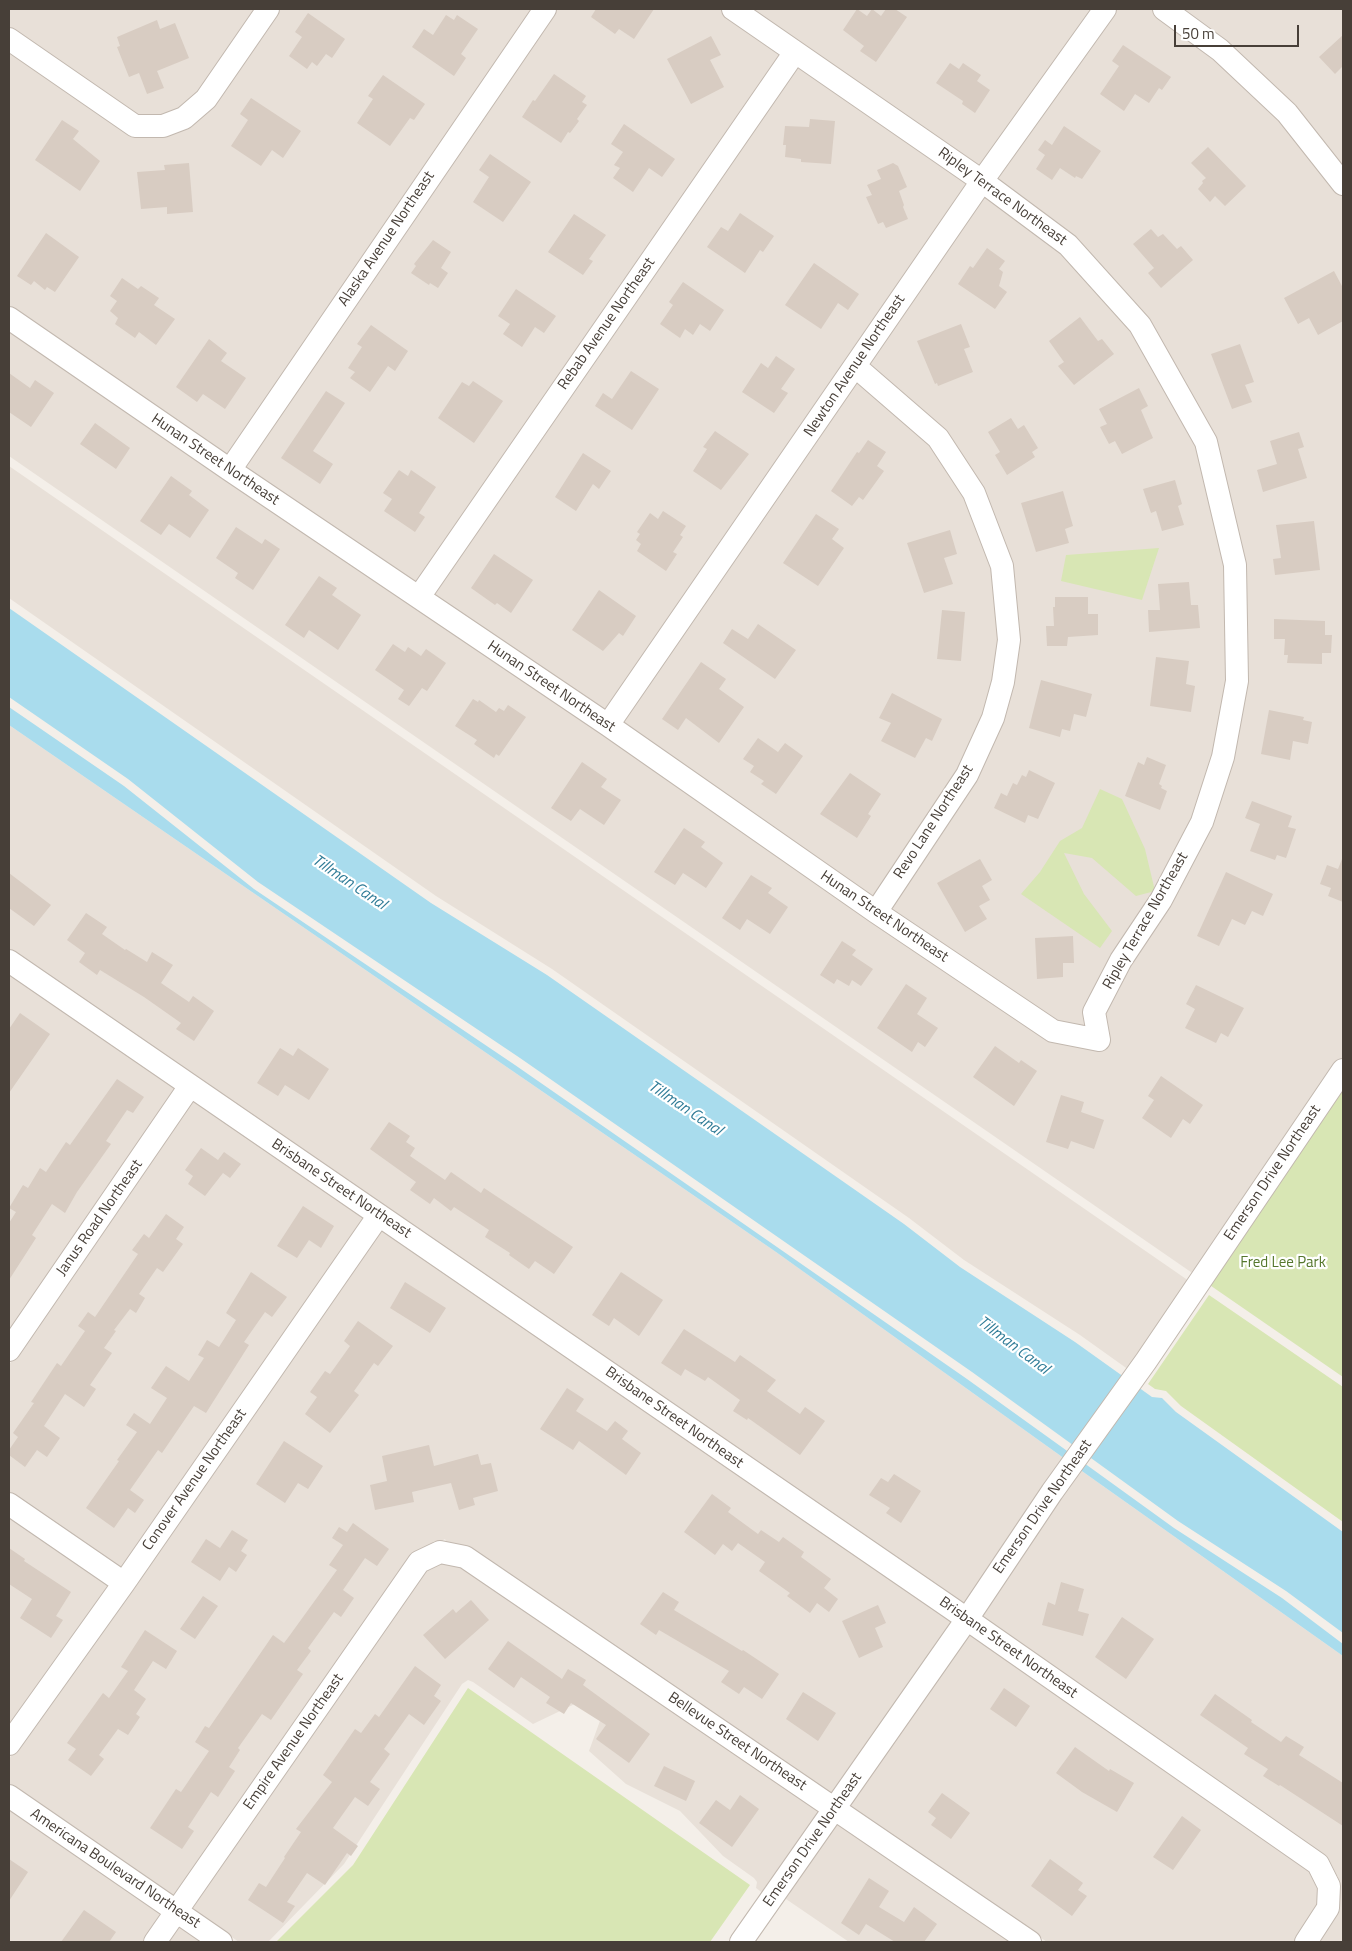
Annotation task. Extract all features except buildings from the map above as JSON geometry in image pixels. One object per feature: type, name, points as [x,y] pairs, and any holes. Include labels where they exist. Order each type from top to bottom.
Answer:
[{"type":"street","points":[[9,38],[135,126],[163,126],[184,118],[206,99],[268,9]]},
{"type":"street","name":"Alaska Avenue Northeast","points":[[230,470],[545,9]]},
{"type":"street","name":"Ripley Terrace Northeast","points":[[733,9],[982,181],[1068,245],[1140,325],[1206,442],[1235,565],[1237,680],[1223,757],[1202,822],[1161,900],[1121,960],[1094,1012],[1099,1040]]},
{"type":"street","name":"Newton Avenue Northeast","points":[[608,725],[982,181],[1105,9]]},
{"type":"street","points":[[1164,9],[1220,50],[1286,113],[1343,184]]},
{"type":"street","name":"Rebab Avenue Northeast","points":[[419,597],[795,52]]},
{"type":"street","name":"Hunan Street Northeast","points":[[9,318],[230,470],[608,725],[876,912],[1053,1031],[1099,1040]]},
{"type":"street","name":"Revo Lane Northeast","points":[[856,366],[938,438],[974,493],[1002,566],[1009,640],[1003,682],[994,718],[967,775],[876,912]]},
{"type":"street","name":"Brisbane Street Northeast","points":[[9,961],[967,1619],[1318,1864],[1329,1886],[1328,1908],[1306,1942]]},
{"type":"street","name":"Emerson Drive Northeast","points":[[741,1942],[967,1619],[1052,1492],[1146,1361],[1343,1070]]},
{"type":"street","name":"Janus Road Northeast","points":[[9,1350],[190,1086]]},
{"type":"street","name":"Conover Avenue Northeast","points":[[9,1744],[124,1583],[379,1214]]},
{"type":"street","points":[[9,1504],[124,1583]]},
{"type":"street","name":"Bellevue Street Northeast","points":[[440,1552],[465,1557],[1030,1942]]},
{"type":"street","name":"Empire Avenue Northeast","points":[[155,1942],[419,1562],[440,1552]]},
{"type":"street","name":"Americana Boulevard Northeast","points":[[9,1796],[221,1942]]},
{"type":"shaded area","points":[[9,9],[1343,9],[1343,1071],[1201,1279],[9,456]]},
{"type":"shaded area","points":[[9,466],[1189,1281],[1129,1370],[1080,1335],[964,1260],[909,1218],[552,969],[436,896],[9,598]]},
{"type":"shaded area","points":[[9,725],[776,1252],[1065,1459],[965,1606],[9,950]]},
{"type":"shaded area","points":[[9,973],[178,1089],[9,1334]]},
{"type":"shaded area","points":[[192,1099],[366,1218],[123,1570],[9,1492],[9,1365]]},
{"type":"shaded area","points":[[380,1228],[954,1622],[833,1795],[447,1543],[445,1539],[440,1542],[434,1541],[433,1545],[175,1898],[9,1785],[9,1759],[126,1596]]},
{"type":"shaded area","points":[[1079,1469],[1343,1656],[1343,1942],[1316,1942],[1337,1891],[1340,1889],[1338,1876],[1334,1876],[979,1616]]},
{"type":"shaded area","points":[[9,1515],[112,1586],[9,1729]]},
{"type":"shaded area","points":[[440,1562],[461,1566],[822,1811],[764,1894],[756,1888],[757,1882],[754,1878],[723,1856],[680,1811],[626,1784],[589,1751],[605,1707],[581,1701],[533,1724],[468,1680],[462,1684],[344,1864],[268,1942],[239,1942],[189,1908],[425,1569]]},
{"type":"shaded area","points":[[968,1632],[1311,1871],[1320,1889],[1319,1906],[1296,1942],[1047,1942],[847,1805]]},
{"type":"shaded area","points":[[9,1808],[164,1914],[145,1942],[9,1942]]},
{"type":"shaded area","points":[[836,1821],[1013,1942],[849,1942],[783,1897]]},
{"type":"shaded area","points":[[178,1924],[204,1942],[166,1942]]},
{"type":"green space","points":[[1159,548],[1142,600],[1061,581],[1066,555]]},
{"type":"green space","points":[[1100,789],[1122,799],[1145,849],[1155,891],[1136,896],[1092,858],[1064,853],[1084,894],[1112,931],[1100,948],[1021,894],[1040,872],[1060,841],[1082,828]]},
{"type":"green space","name":"Fred Lee Park","points":[[1343,1075],[1343,1377],[1201,1279]]},
{"type":"green space","points":[[1209,1295],[1343,1387],[1343,1522],[1181,1406],[1166,1391],[1155,1389],[1148,1384]]},
{"type":"green space","points":[[468,1688],[750,1885],[710,1942],[276,1942],[353,1865]]},
{"type":"water","name":"Tillman Canal","points":[[9,608],[431,903],[547,975],[904,1224],[960,1267],[1075,1342],[1152,1397],[1162,1398],[1176,1412],[1343,1532],[1343,1633],[1286,1591],[1178,1521],[972,1372],[520,1058],[258,882],[128,779],[9,697]]},
{"type":"water","points":[[9,707],[124,786],[254,889],[515,1065],[967,1379],[1070,1453],[1065,1459],[776,1252],[9,725]]},
{"type":"water","points":[[1084,1463],[1174,1528],[1282,1598],[1343,1644],[1343,1656],[1079,1469]]}]
